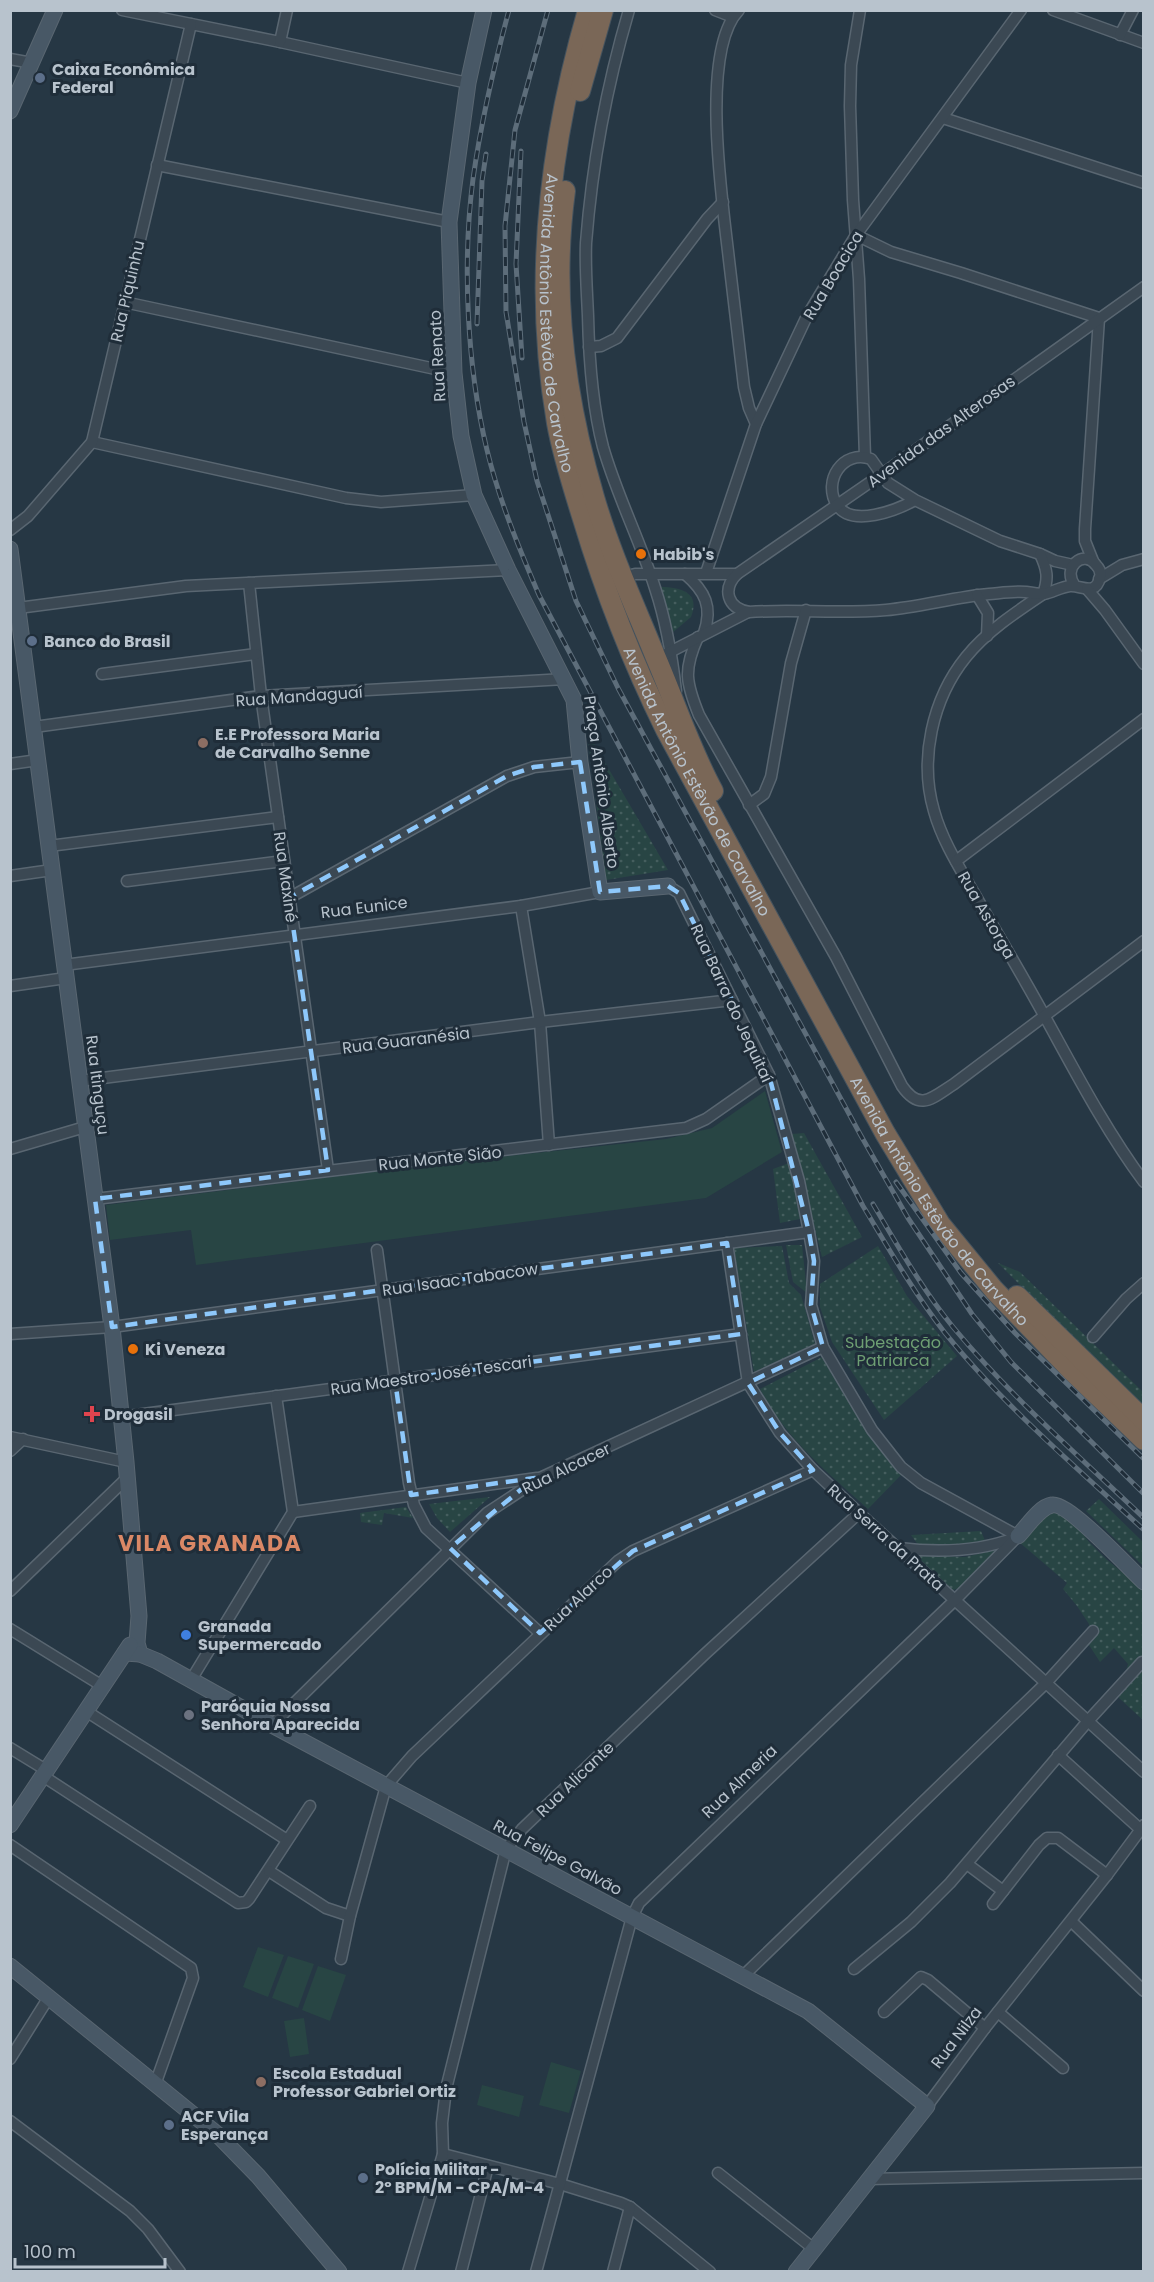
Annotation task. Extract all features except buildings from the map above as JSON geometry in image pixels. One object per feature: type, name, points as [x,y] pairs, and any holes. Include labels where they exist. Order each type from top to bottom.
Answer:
[{"type":"highway","name":"Avenida Antônio Estêvão de Carvalho","points":[[588,10],[574,58],[561,123],[547,227],[546,275],[551,371],[557,422],[566,465],[602,583],[641,680],[671,739],[885,1133],[940,1224],[994,1290],[1143,1440]]},
{"type":"highway","name":"Avenida Antônio Estêvão de Carvalho","points":[[603,10],[582,83],[562,208],[561,331],[565,366],[582,451],[594,498],[622,577],[664,655],[679,715],[710,785],[910,1152],[945,1209],[975,1249],[1010,1289],[1143,1420]]},
{"type":"highway","points":[[615,616],[642,655],[664,655]]},
{"type":"street","points":[[10,111],[55,10]]},
{"type":"street","points":[[122,10],[468,83]]},
{"type":"street","points":[[280,42],[287,10]]},
{"type":"street","name":"Rua Renato","points":[[484,10],[468,83],[449,222],[454,373],[460,436],[474,495],[508,570],[565,679]]},
{"type":"street","name":"Avenida Antônio Estêvão de Carvalho","points":[[629,10],[610,91],[590,205],[586,246],[589,347],[603,445],[620,498],[650,574],[664,655]]},
{"type":"street","points":[[714,10],[736,14],[723,45],[716,98],[717,133],[744,387],[756,424]]},
{"type":"street","points":[[860,10],[851,65],[850,106],[865,457]]},
{"type":"street","name":"Rua Boacica","points":[[706,573],[756,424],[802,325],[856,235],[1021,10]]},
{"type":"street","points":[[1053,10],[1143,43]]},
{"type":"street","points":[[1120,35],[1132,10]]},
{"type":"street","name":"Rua Piquinhu","points":[[10,530],[27,516],[56,485],[92,442],[190,24]]},
{"type":"street","points":[[10,58],[32,63]]},
{"type":"street","points":[[943,118],[1143,183]]},
{"type":"street","points":[[157,165],[449,222]]},
{"type":"street","points":[[589,347],[608,344],[617,338],[707,219],[723,202]]},
{"type":"street","points":[[856,235],[891,252],[1099,318],[1085,541],[1070,572],[1075,586]]},
{"type":"street","name":"Avenida das Alterosas","points":[[737,574],[882,474],[1143,287]]},
{"type":"street","points":[[124,302],[454,373]]},
{"type":"street","points":[[92,442],[346,498],[381,502],[474,495]]},
{"type":"street","points":[[915,500],[886,513],[856,515],[846,512],[837,505],[834,494],[836,474],[841,464],[848,459],[856,456],[865,457],[876,464],[888,483],[915,500],[1000,541],[1055,561],[1074,564],[1082,559],[1122,565]]},
{"type":"street","points":[[1085,541],[1100,573],[1099,581],[1105,610]]},
{"type":"street","name":"Rua Itinguçu","points":[[10,549],[16,617],[39,760],[122,1417],[139,1627]]},
{"type":"street","points":[[1040,554],[1048,575],[1042,594]]},
{"type":"street","points":[[1087,590],[1122,565],[1143,559]]},
{"type":"street","points":[[16,617],[186,586],[508,570]]},
{"type":"street","points":[[602,583],[622,577],[650,574],[737,574]]},
{"type":"street","points":[[685,574],[696,583],[706,601],[709,620],[701,635]]},
{"type":"street","points":[[737,574],[731,580],[728,597],[733,605],[748,612],[886,610],[977,595],[1024,592],[1042,594],[1075,586],[1087,590],[1105,610],[1143,664]]},
{"type":"street","name":"Rua Maxiné","points":[[249,583],[261,696],[327,1170]]},
{"type":"street","name":"Rua Astorga","points":[[1042,594],[987,636],[966,656],[953,676],[932,727],[927,776],[932,806],[956,861],[1102,1117],[1143,1182]]},
{"type":"street","points":[[977,595],[988,613],[987,636]]},
{"type":"street","points":[[749,805],[764,794],[771,777],[791,663],[806,610]]},
{"type":"street","points":[[664,655],[748,612]]},
{"type":"street","name":"Avenida Antônio Estêvão de Carvalho","points":[[701,635],[688,663],[686,675],[699,715],[836,957],[908,1094],[918,1101],[928,1100],[954,1084],[1045,1016]]},
{"type":"street","points":[[102,674],[256,654]]},
{"type":"street","name":"Rua Mandaguaí","points":[[34,727],[261,696],[565,679]]},
{"type":"street","name":"Praça Antônio Alberto","points":[[565,679],[576,709],[580,762],[600,892]]},
{"type":"street","points":[[956,861],[1143,719]]},
{"type":"street","points":[[10,764],[39,760]]},
{"type":"street","points":[[289,898],[507,776],[534,767],[580,762]]},
{"type":"street","points":[[49,846],[278,817]]},
{"type":"street","points":[[127,881],[284,861]]},
{"type":"street","points":[[10,876],[52,870]]},
{"type":"street","name":"Rua Eunice","points":[[10,986],[65,971],[294,934],[521,906],[600,892],[668,886]]},
{"type":"street","name":"Rua Barra do Jequitaí","points":[[668,886],[679,893],[769,1075],[799,1181],[814,1261],[811,1305],[824,1347],[872,1430],[901,1467],[921,1484],[1018,1536]]},
{"type":"street","points":[[521,906],[540,1022],[549,1145]]},
{"type":"street","points":[[1045,1016],[1143,941]]},
{"type":"street","name":"Rua Guaranésia","points":[[79,1082],[540,1022],[732,1000]]},
{"type":"street","name":"Rua Monte Sião","points":[[95,1199],[686,1128],[706,1119],[769,1075]]},
{"type":"street","points":[[10,1149],[85,1127]]},
{"type":"street","name":"Rua Isaac Tabacow","points":[[10,1334],[111,1327],[809,1232]]},
{"type":"street","name":"Rua Serra da Prata","points":[[727,1243],[748,1383],[780,1433],[813,1470],[859,1513],[1143,1772]]},
{"type":"street","points":[[377,1250],[411,1495],[426,1528],[540,1634]]},
{"type":"street","points":[[1093,1337],[1143,1283]]},
{"type":"street","name":"Rua Maestro José Tescari","points":[[122,1417],[741,1334]]},
{"type":"street","name":"Rua Alcacer","points":[[272,1725],[487,1514],[540,1478],[824,1347]]},
{"type":"street","points":[[191,1680],[293,1512],[276,1396]]},
{"type":"street","points":[[10,1437],[127,1470],[10,1591]]},
{"type":"street","points":[[10,1451],[23,1439]]},
{"type":"street","name":"Rua Alarco","points":[[386,1786],[412,1756],[610,1568],[633,1551],[813,1470]]},
{"type":"street","points":[[293,1512],[540,1478]]},
{"type":"street","name":"Rua Almeria","points":[[536,2271],[632,1917],[647,1893],[955,1600],[1043,1509],[1050,1505],[1062,1507],[1075,1516],[1143,1582]]},
{"type":"street","name":"Rua Alicante","points":[[408,2271],[442,2154],[442,2123],[446,2089],[506,1849],[522,1829],[705,1654],[859,1513]]},
{"type":"street","points":[[898,1548],[949,1551],[983,1548],[1018,1536]]},
{"type":"street","points":[[10,1825],[86,1711],[133,1653],[139,1627]]},
{"type":"street","points":[[139,1627],[157,1661]]},
{"type":"street","points":[[10,1629],[104,1686]]},
{"type":"street","points":[[743,1976],[1046,1683],[1093,1631]]},
{"type":"street","name":"Rua Felipe Galvão","points":[[133,1653],[157,1661],[272,1725],[808,2011],[927,2106]]},
{"type":"street","points":[[854,1969],[911,1922],[968,1864],[1058,1755],[1142,1662]]},
{"type":"street","points":[[86,1711],[287,1840]]},
{"type":"street","points":[[10,1748],[238,1903],[249,1899],[310,1806]]},
{"type":"street","points":[[1058,1755],[1142,1827]]},
{"type":"street","points":[[341,1959],[350,1916],[386,1786]]},
{"type":"street","name":"Rua Nilza","points":[[796,2271],[927,2106],[1142,1827]]},
{"type":"street","points":[[993,1904],[1047,1838],[1058,1838],[1107,1875]]},
{"type":"street","points":[[10,1845],[191,1968],[193,1978],[156,2082]]},
{"type":"street","points":[[968,1864],[1003,1891]]},
{"type":"street","points":[[269,1870],[326,1908],[350,1916]]},
{"type":"street","points":[[1071,1921],[1143,1991]]},
{"type":"street","points":[[10,1966],[156,2082],[238,2155],[339,2271]]},
{"type":"street","points":[[884,2012],[921,1977],[928,1980],[985,2028]]},
{"type":"street","points":[[10,2059],[50,1997]]},
{"type":"street","points":[[998,2012],[1064,2068]]},
{"type":"street","points":[[10,2121],[130,2211],[148,2229],[180,2271]]},
{"type":"street","points":[[442,2154],[560,2184],[630,2207],[710,2271]]},
{"type":"street","points":[[461,2271],[488,2166]]},
{"type":"street","points":[[718,2173],[814,2249]]},
{"type":"street","points":[[868,2179],[1143,2173]]},
{"type":"street","points":[[613,2271],[630,2207]]},
{"type":"highlighted area","points":[[580,762],[600,892],[668,886],[679,893],[769,1075],[809,1232],[814,1261],[811,1305],[823,1347],[748,1383],[780,1433],[813,1470],[633,1551],[540,1633],[450,1548],[535,1478],[411,1495],[395,1380],[741,1334],[727,1243],[112,1327],[95,1199],[328,1170],[289,898],[507,776],[534,767]]},
{"type":"green space","points":[[661,587],[681,590],[691,597],[693,602],[691,617],[672,633]]},
{"type":"green space","points":[[587,732],[668,870],[606,880]]},
{"type":"green space","points":[[765,1091],[782,1152],[706,1198],[196,1265],[191,1230],[110,1240],[106,1205],[453,1162],[666,1139],[712,1128]]},
{"type":"green space","points":[[804,1133],[862,1237],[822,1257],[792,1134]]},
{"type":"green space","points":[[789,1163],[800,1219],[780,1223],[773,1169]]},
{"type":"green space","points":[[786,1245],[802,1245],[807,1293],[793,1282]]},
{"type":"green space","points":[[782,1246],[789,1283],[801,1295],[815,1344],[754,1372],[734,1248]]},
{"type":"green space","name":"Subestação Patriarca","points":[[878,1246],[907,1296],[957,1356],[884,1420],[832,1342],[820,1307],[820,1284]]},
{"type":"green space","points":[[998,1263],[1020,1272],[1143,1392],[1143,1408]]},
{"type":"green space","points":[[822,1357],[858,1418],[901,1475],[868,1509],[808,1454],[770,1407],[760,1389]]},
{"type":"green space","points":[[490,1497],[450,1532],[437,1518],[429,1504]]},
{"type":"green space","points":[[1099,1499],[1143,1542],[1143,1566],[1086,1511]]},
{"type":"green space","points":[[406,1507],[413,1518],[384,1513],[382,1525],[361,1522],[360,1513]]},
{"type":"green space","points":[[1048,1509],[1067,1513],[1089,1542],[1106,1559],[1143,1589],[1143,1720],[1119,1698],[1128,1664],[1114,1648],[1100,1662],[1089,1645],[1089,1624],[1063,1589],[1067,1583],[1019,1542]]},
{"type":"green space","points":[[981,1531],[986,1543],[919,1546],[911,1535]]},
{"type":"green space","points":[[996,1550],[959,1588],[953,1590],[914,1555],[965,1557]]},
{"type":"green space","points":[[258,1947],[284,1955],[268,1997],[243,1987]]},
{"type":"green space","points":[[288,1956],[314,1964],[298,2008],[272,1998]]},
{"type":"green space","points":[[318,1966],[346,1975],[330,2021],[302,2010]]},
{"type":"green space","points":[[304,2018],[309,2054],[290,2057],[284,2021]]},
{"type":"green space","points":[[551,2062],[581,2071],[569,2113],[539,2105]]},
{"type":"green space","points":[[482,2085],[524,2096],[519,2117],[477,2105]]},
{"type":"railway","points":[[509,10],[488,94],[473,179],[468,246],[468,315],[475,385],[487,450],[503,505],[539,595],[863,1206],[912,1287],[967,1360],[1041,1435],[1144,1530]]},
{"type":"railway","points":[[548,10],[515,130],[505,226],[506,312],[524,422],[537,481],[576,601],[618,688],[908,1218],[972,1314],[1011,1362],[1144,1494]]},
{"type":"railway","points":[[521,151],[516,264],[522,358]]},
{"type":"railway","points":[[477,324],[482,181],[486,154]]},
{"type":"railway","points":[[896,1182],[961,1273],[1015,1333],[1144,1459]]},
{"type":"railway","points":[[873,1204],[931,1298],[953,1327],[998,1377],[1144,1518]]},
{"type":"place","name":"Caixa Econômica Federal","points":[[40,78]]},
{"type":"place","name":"Habib's","points":[[641,554]]},
{"type":"place","name":"Banco do Brasil","points":[[32,641]]},
{"type":"place","name":"E.E Professora Maria de Carvalho Senne","points":[[203,743]]},
{"type":"place","name":"Ki Veneza","points":[[133,1349]]},
{"type":"place","name":"Drogasil","points":[[92,1414]]},
{"type":"place","name":"Granada Supermercado","points":[[186,1635]]},
{"type":"place","name":"Paróquia Nossa Senhora Aparecida","points":[[189,1715]]},
{"type":"place","name":"Escola Estadual Professor Gabriel Ortiz","points":[[261,2082]]},
{"type":"place","name":"ACF Vila Esperança","points":[[169,2125]]},
{"type":"place","name":"Polícia Militar - 2º BPM/M - CPA/M-4","points":[[363,2178]]},
{"type":"district","name":"VILA GRANADA","points":[[210,1543]]}]
